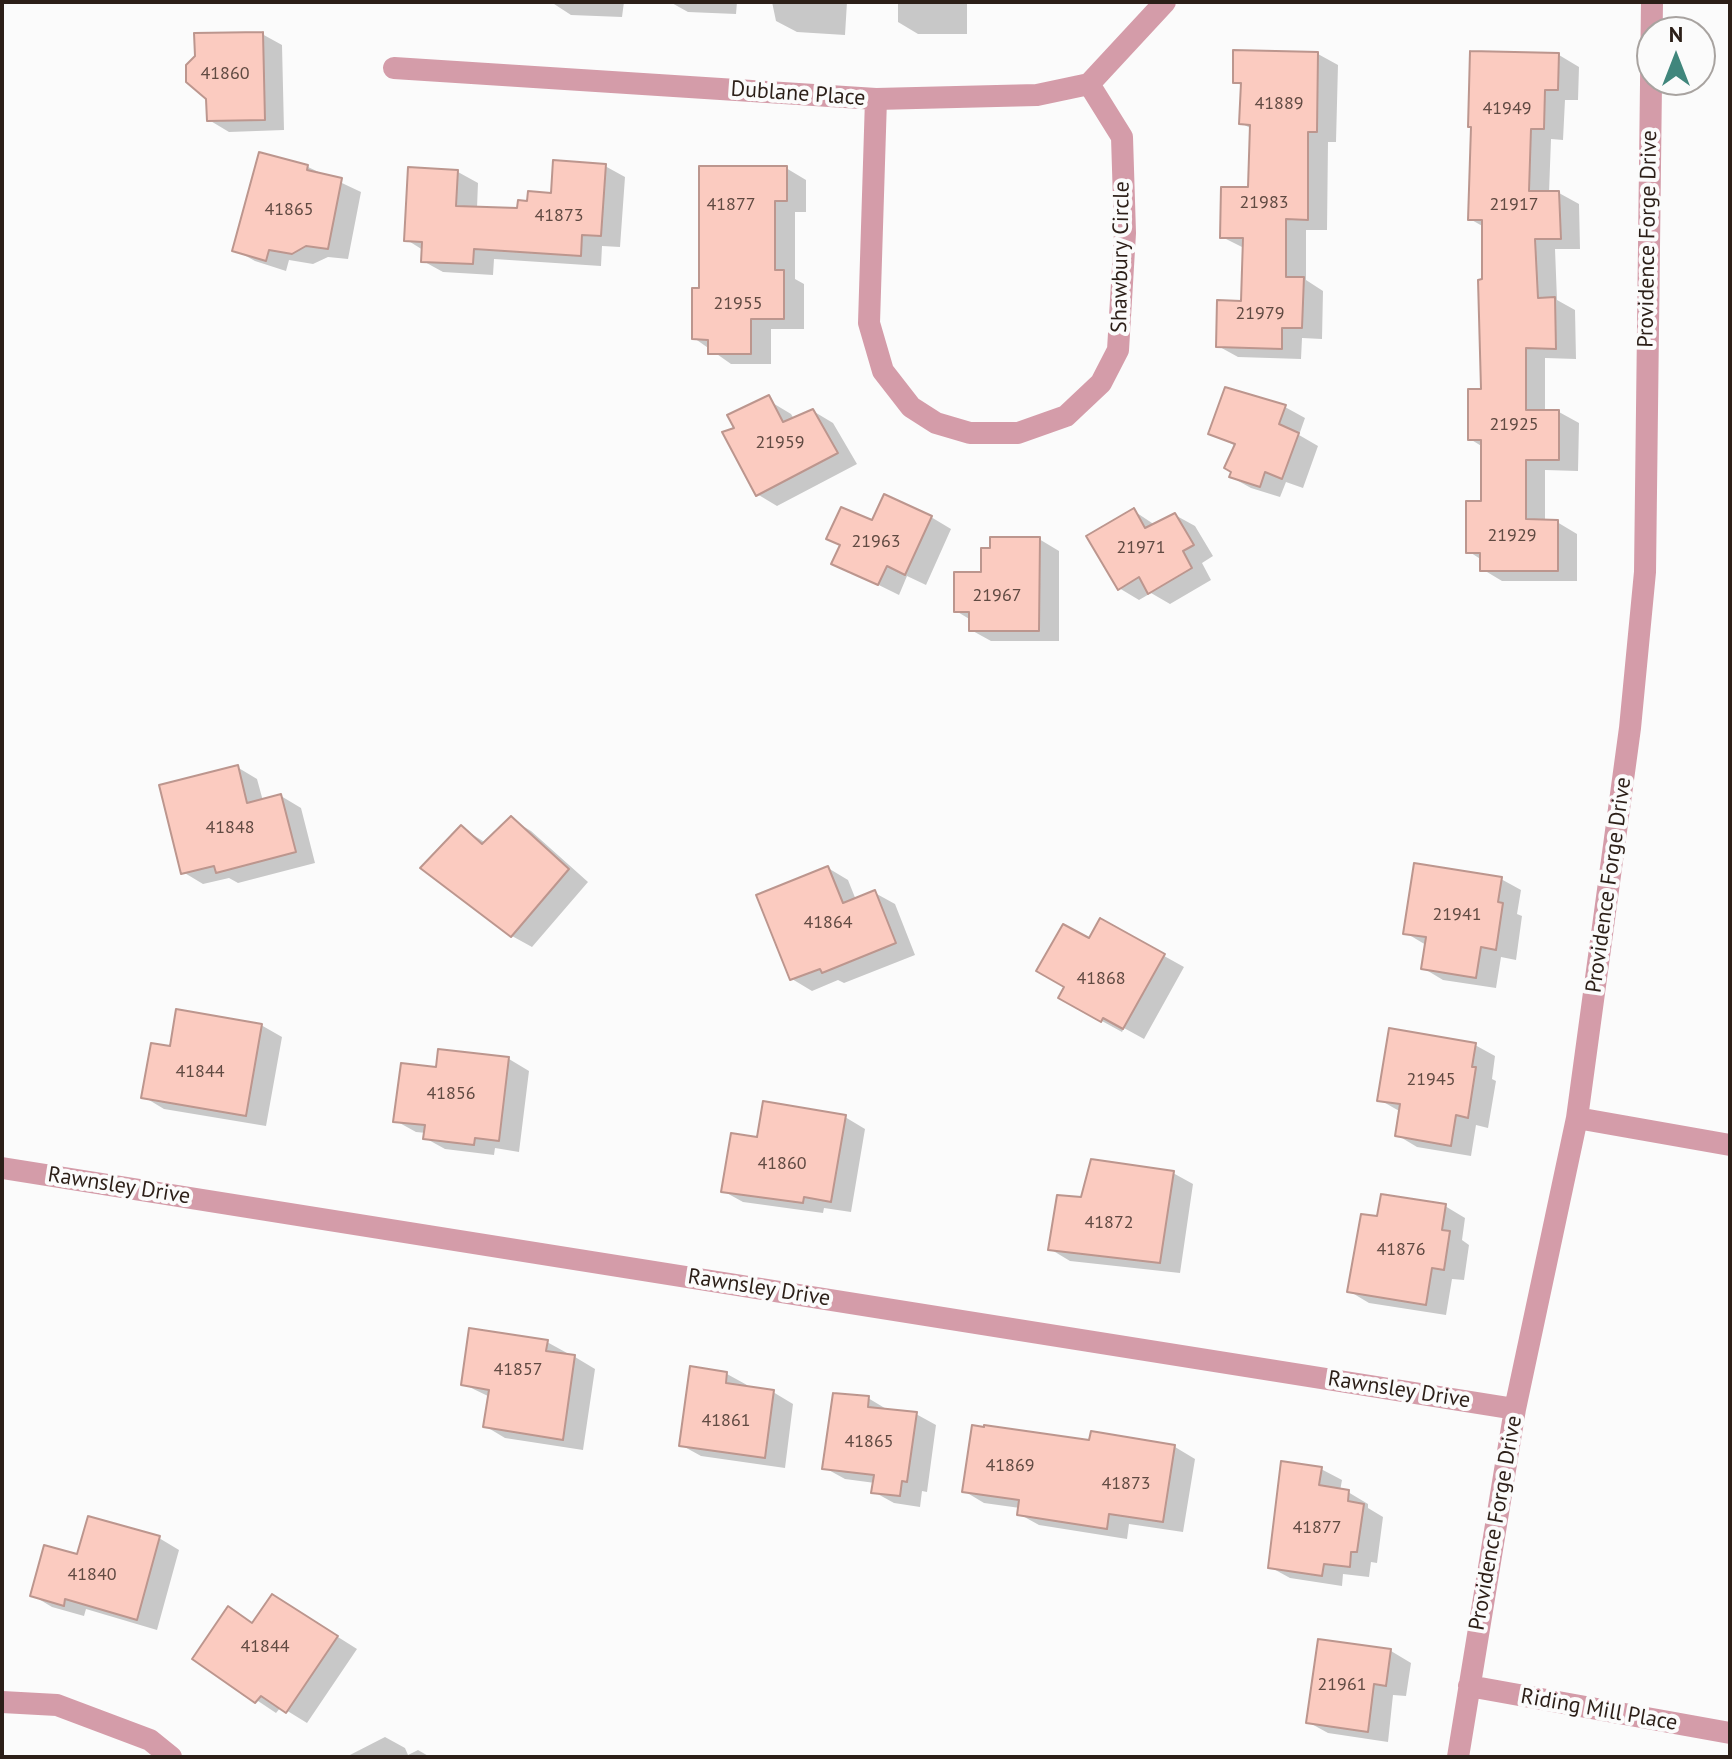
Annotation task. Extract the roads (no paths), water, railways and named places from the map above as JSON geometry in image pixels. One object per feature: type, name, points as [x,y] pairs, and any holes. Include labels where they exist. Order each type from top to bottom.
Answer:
[{"type":"street","points":[[1089,84],[1165,2]]},
{"type":"street","name":"Providence Forge Drive","points":[[1458,1757],[1515,1409],[1577,1118],[1630,728],[1645,572],[1652,2]]},
{"type":"street","name":"Dublane Place","points":[[394,68],[876,99],[1037,95],[1089,84]]},
{"type":"street","name":"Shawbury Circle","points":[[876,99],[869,323],[883,371],[911,407],[936,423],[970,433],[1018,433],[1066,416],[1101,383],[1118,350],[1125,233],[1122,137],[1089,84]]},
{"type":"street","points":[[1577,1118],[1730,1145]]},
{"type":"street","name":"Rawnsley Drive","points":[[2,1168],[1515,1409]]},
{"type":"street","name":"Riding Mill Place","points":[[1469,1686],[1730,1733]]},
{"type":"street","points":[[2,1702],[57,1705],[150,1740],[171,1757]]}]
